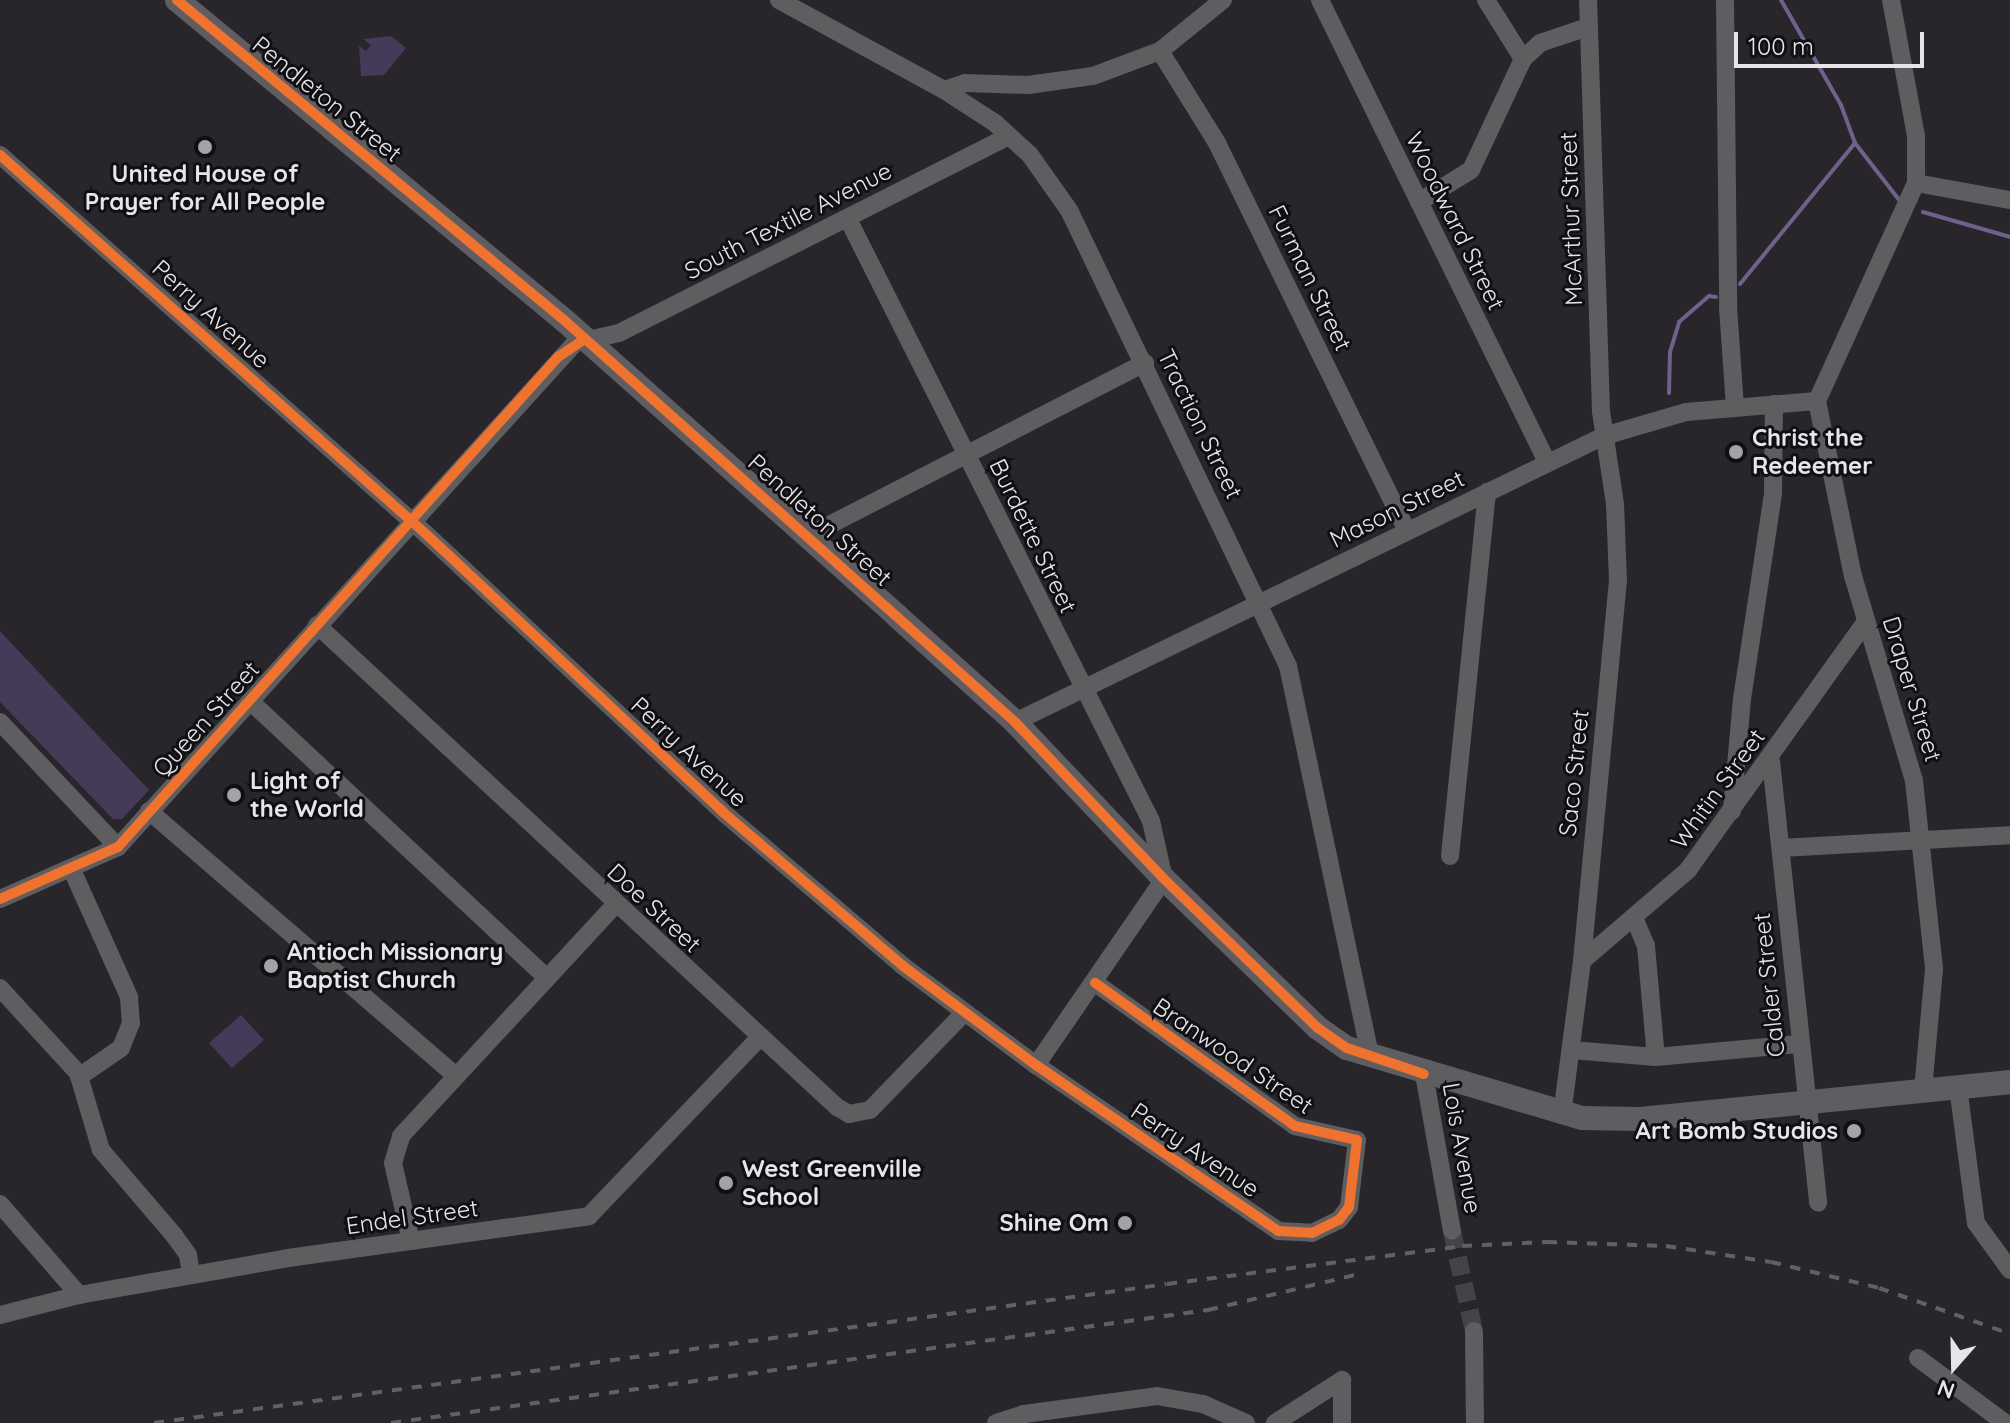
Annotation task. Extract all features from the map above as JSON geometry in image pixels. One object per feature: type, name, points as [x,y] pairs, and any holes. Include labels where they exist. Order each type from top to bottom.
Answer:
[{"type":"main road","name":"Pendleton Street","points":[[177,0],[585,339],[1015,722],[1164,879],[1333,1039],[1424,1074],[1562,1115],[1640,1119],[2010,1082]]},
{"type":"street","name":"Traction Street","points":[[779,0],[944,90],[1009,136],[1051,180],[1069,210],[1260,603],[1299,705],[1370,1055]]},
{"type":"street","points":[[944,90],[965,83],[1070,81],[1160,51],[1223,0]]},
{"type":"street","name":"Woodward Street","points":[[1320,0],[1547,462]]},
{"type":"street","points":[[1486,0],[1523,59]]},
{"type":"street","name":"McArthur Street","points":[[1589,0],[1604,436]]},
{"type":"street","points":[[1725,0],[1728,307],[1735,407]]},
{"type":"street","points":[[1817,401],[1916,183],[1916,136],[1891,0]]},
{"type":"street","points":[[1419,202],[1471,170],[1523,59],[1555,36],[1588,27]]},
{"type":"street","name":"Furman Street","points":[[1160,51],[1217,143],[1407,531]]},
{"type":"street","name":"South Textile Avenue","points":[[585,339],[619,333],[1009,136]]},
{"type":"street","name":"Perry Avenue","points":[[0,155],[412,521],[746,832],[964,1013],[1278,1231],[1312,1233],[1339,1220],[1349,1207],[1357,1140]]},
{"type":"street","points":[[1916,183],[2010,200]]},
{"type":"street","name":"Burdette Street","points":[[848,219],[1151,821],[1164,879]]},
{"type":"street","name":"Queen Street","points":[[0,899],[72,870],[118,847],[558,357],[585,339]]},
{"type":"street","points":[[808,536],[1145,363]]},
{"type":"street","name":"Mason Street","points":[[1015,722],[1604,436],[1666,416],[1817,401]]},
{"type":"street","name":"Draper Street","points":[[1817,401],[1866,621],[1909,749],[1934,969],[1923,1091]]},
{"type":"street","points":[[1732,811],[1742,699],[1772,506],[1774,404]]},
{"type":"street","name":"Saco Street","points":[[1562,1115],[1582,961],[1618,581],[1615,504],[1604,436]]},
{"type":"street","points":[[1450,856],[1487,492]]},
{"type":"street","name":"Whitin Street","points":[[1582,961],[1635,920],[1688,870],[1771,761],[1866,621]]},
{"type":"street","name":"Doe Street","points":[[317,625],[615,905],[837,1107],[862,1114],[964,1013]]},
{"type":"street","points":[[250,701],[546,977]]},
{"type":"street","points":[[0,722],[118,847]]},
{"type":"street","name":"Calder Street","points":[[1771,761],[1818,1203]]},
{"type":"street","points":[[149,811],[455,1075]]},
{"type":"street","points":[[1781,848],[2010,835]]},
{"type":"street","points":[[72,870],[129,997],[131,1023],[121,1048],[79,1077]]},
{"type":"street","points":[[1036,1065],[1164,879]]},
{"type":"street","points":[[411,1241],[395,1179],[395,1149],[455,1075],[615,905]]},
{"type":"street","points":[[1635,920],[1646,946],[1656,1057]]},
{"type":"street","name":"Branwood Street","points":[[1095,983],[1295,1126],[1357,1140]]},
{"type":"street","points":[[0,988],[79,1077],[101,1150],[173,1234],[188,1255],[191,1274]]},
{"type":"street","points":[[1333,1039],[1361,1015]]},
{"type":"street","name":"Endel Street","points":[[0,1315],[79,1295],[191,1274],[589,1216],[759,1038]]},
{"type":"street","points":[[1571,1050],[1656,1057],[1800,1044]]},
{"type":"street","name":"Lois Avenue","points":[[1424,1074],[1452,1231]]},
{"type":"street","points":[[1958,1087],[1976,1223],[2010,1270]]},
{"type":"street","points":[[0,1204],[79,1295]]},
{"type":"street","points":[[1474,1331],[1475,1423]]},
{"type":"street","points":[[1918,1358],[2005,1423]]},
{"type":"street","points":[[1275,1423],[1342,1380],[1342,1423]]},
{"type":"street","points":[[996,1423],[1024,1414],[1157,1396],[1203,1404],[1246,1423]]},
{"type":"shaded area","points":[[391,36],[406,48],[384,75],[361,76],[359,46],[366,51],[371,45],[363,39]]},
{"type":"shaded area","points":[[0,631],[149,790],[122,819],[113,819],[0,702]]},
{"type":"shaded area","points":[[241,1015],[264,1040],[232,1068],[209,1043]]},
{"type":"waterway","points":[[1781,0],[1841,105],[1855,143],[1900,201]]},
{"type":"waterway","points":[[1740,284],[1855,143]]},
{"type":"waterway","points":[[1923,212],[2010,237]]},
{"type":"waterway","points":[[1669,393],[1670,352],[1679,322],[1709,296],[1716,297]]},
{"type":"tunnel","points":[[1452,1231],[1474,1331]]},
{"type":"railway","points":[[154,1423],[1462,1246],[1547,1242],[1666,1246],[1771,1262],[1879,1288],[2010,1334]]},
{"type":"railway","points":[[391,1423],[1208,1310],[1363,1273]]},
{"type":"cycle path","points":[[177,0],[564,320],[1015,722],[1164,879],[1318,1028],[1347,1048],[1424,1074]]},
{"type":"cycle path","points":[[0,155],[426,534],[724,813],[903,966],[1036,1065],[1278,1231],[1312,1233],[1339,1220],[1349,1207],[1357,1140],[1295,1126],[1095,983]]},
{"type":"cycle path","points":[[0,899],[118,847],[558,357],[585,339]]},
{"type":"place","name":"United House of Prayer for All People","points":[[205,147]]},
{"type":"place","name":"Christ the Redeemer","points":[[1736,452]]},
{"type":"place","name":"Light of the World","points":[[234,795]]},
{"type":"place","name":"Antioch Missionary Baptist Church","points":[[271,966]]},
{"type":"place","name":"Art Bomb Studios","points":[[1854,1131]]},
{"type":"place","name":"West Greenville School","points":[[726,1183]]},
{"type":"place","name":"Shine Om","points":[[1125,1223]]}]
